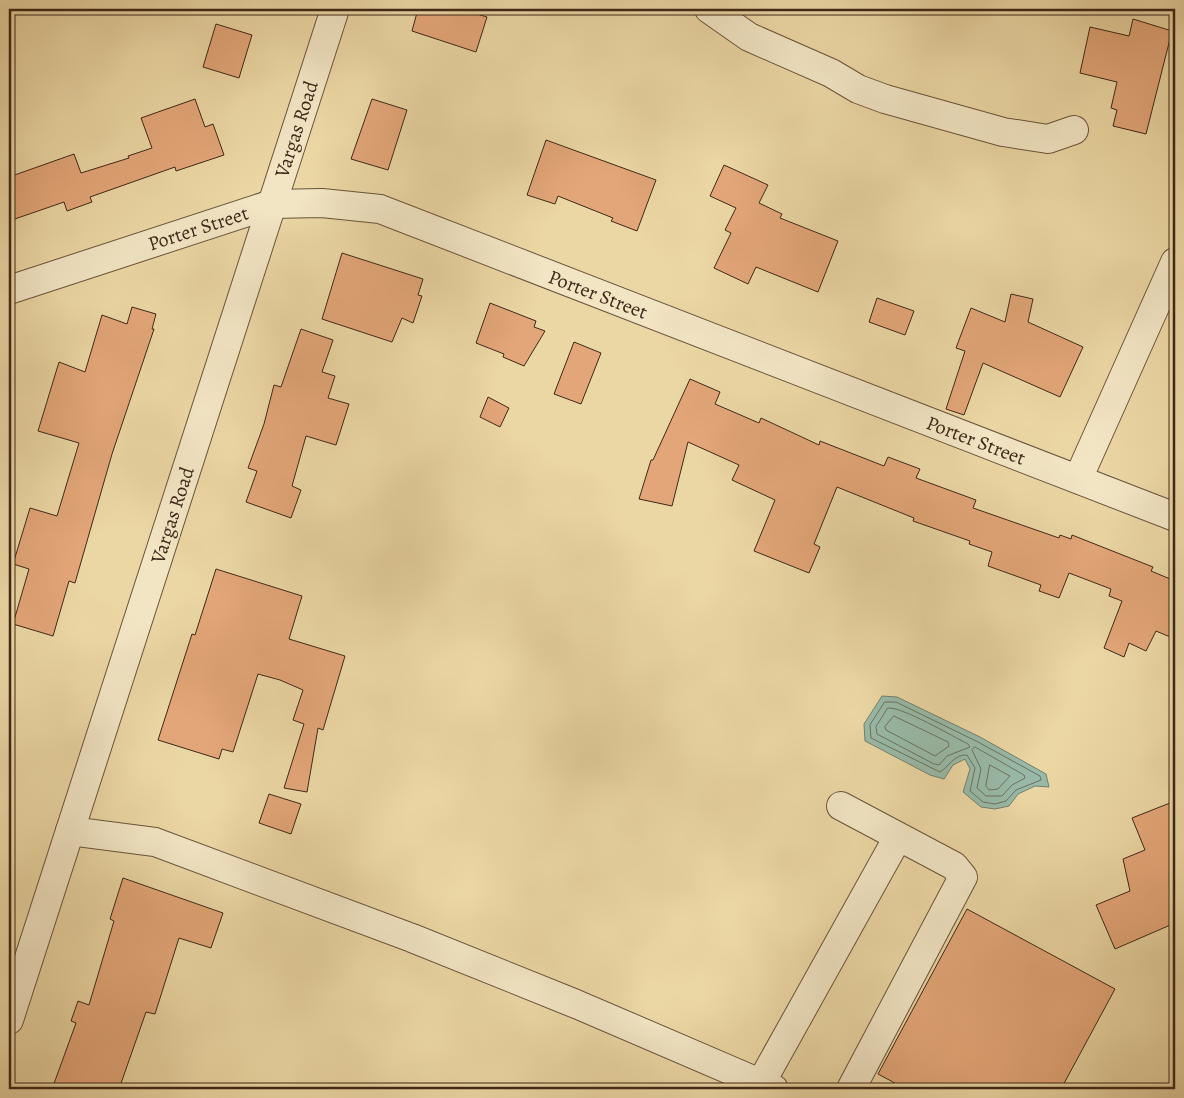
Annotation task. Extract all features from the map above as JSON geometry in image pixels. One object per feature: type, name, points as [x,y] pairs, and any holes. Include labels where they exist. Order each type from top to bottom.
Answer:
[{"type":"street","name":"Vargas Road","points":[[9,1020],[335,9]]},
{"type":"street","points":[[710,9],[748,37],[831,73],[858,89],[885,99],[1003,132],[1048,139],[1074,130]]},
{"type":"street","name":"Porter Street","points":[[9,290],[272,204],[322,203],[380,210],[1175,517]]},
{"type":"street","points":[[1078,479],[1175,262]]},
{"type":"street","points":[[842,806],[954,866],[963,877],[851,1089]]},
{"type":"street","points":[[70,831],[164,845],[421,941],[768,1086],[898,837]]},
{"type":"water","points":[[882,696],[897,697],[980,737],[1046,774],[1049,787],[1035,786],[1018,794],[1009,806],[995,809],[981,807],[963,792],[970,769],[965,759],[953,765],[944,779],[930,775],[865,741],[864,724]]},
{"type":"building","points":[[418,9],[460,9],[487,17],[476,52],[412,31]]},
{"type":"building","points":[[1133,19],[1172,31],[1146,134],[1113,126],[1117,110],[1111,108],[1117,82],[1080,73],[1090,27],[1129,36]]},
{"type":"building","points":[[216,24],[252,35],[239,78],[203,67]]},
{"type":"building","points":[[195,99],[205,127],[213,124],[224,155],[176,171],[175,167],[90,197],[92,202],[67,211],[64,202],[9,221],[9,177],[74,154],[81,173],[129,158],[128,156],[152,148],[141,118]]},
{"type":"building","points":[[372,99],[407,110],[388,170],[351,159]]},
{"type":"building","points":[[546,140],[656,180],[637,231],[611,221],[613,218],[558,196],[555,204],[527,195]]},
{"type":"building","points":[[724,165],[768,185],[759,203],[782,214],[780,218],[838,241],[818,292],[756,267],[748,284],[714,268],[731,233],[725,230],[736,208],[710,196]]},
{"type":"building","points":[[342,253],[423,279],[418,295],[422,296],[413,323],[402,318],[392,342],[322,319]]},
{"type":"building","points":[[1011,294],[1033,299],[1028,322],[1083,347],[1060,397],[983,363],[964,415],[946,409],[965,351],[956,348],[971,308],[1005,322]]},
{"type":"building","points":[[877,298],[914,311],[905,335],[869,322]]},
{"type":"building","points":[[490,303],[536,321],[534,327],[545,331],[524,366],[503,357],[504,354],[476,343]]},
{"type":"building","points":[[132,307],[156,314],[152,329],[154,329],[112,454],[75,583],[69,581],[53,636],[13,624],[29,569],[13,564],[30,508],[57,516],[79,443],[38,431],[59,362],[85,372],[102,315],[127,324]]},
{"type":"building","points":[[301,329],[333,340],[322,372],[335,376],[328,398],[349,404],[336,445],[306,436],[292,486],[301,490],[291,518],[246,502],[257,471],[248,468],[264,424],[274,385],[281,387]]},
{"type":"building","points":[[574,342],[601,353],[581,404],[554,394]]},
{"type":"building","points":[[690,379],[720,392],[715,404],[759,423],[761,418],[819,445],[820,441],[884,466],[888,457],[920,469],[916,478],[976,500],[973,508],[1059,538],[1060,535],[1071,539],[1072,535],[1153,567],[1151,571],[1175,581],[1175,639],[1156,631],[1146,651],[1129,643],[1124,657],[1104,648],[1122,601],[1109,596],[1111,589],[1069,573],[1059,598],[1039,591],[1041,585],[988,566],[992,552],[969,544],[970,541],[913,521],[914,518],[837,487],[814,544],[820,547],[809,573],[754,551],[775,500],[732,480],[739,465],[688,442],[672,506],[639,499],[651,460],[653,460]]},
{"type":"building","points":[[488,397],[509,408],[500,427],[480,417]]},
{"type":"building","points":[[216,569],[302,596],[289,639],[345,656],[323,730],[318,728],[307,792],[284,788],[304,724],[293,720],[303,690],[280,680],[258,674],[233,752],[222,749],[219,759],[158,740],[192,634],[195,635]]},
{"type":"building","points":[[269,794],[301,804],[291,834],[259,823]]},
{"type":"building","points":[[1175,801],[1175,923],[1115,949],[1096,905],[1130,891],[1123,859],[1145,850],[1132,818]]},
{"type":"building","points":[[123,878],[223,913],[211,948],[179,938],[155,1014],[146,1012],[119,1089],[52,1089],[76,1023],[71,1021],[78,1001],[89,1005],[114,921],[110,919]]},
{"type":"building","points":[[967,909],[1115,989],[1061,1089],[906,1089],[878,1074]]}]
